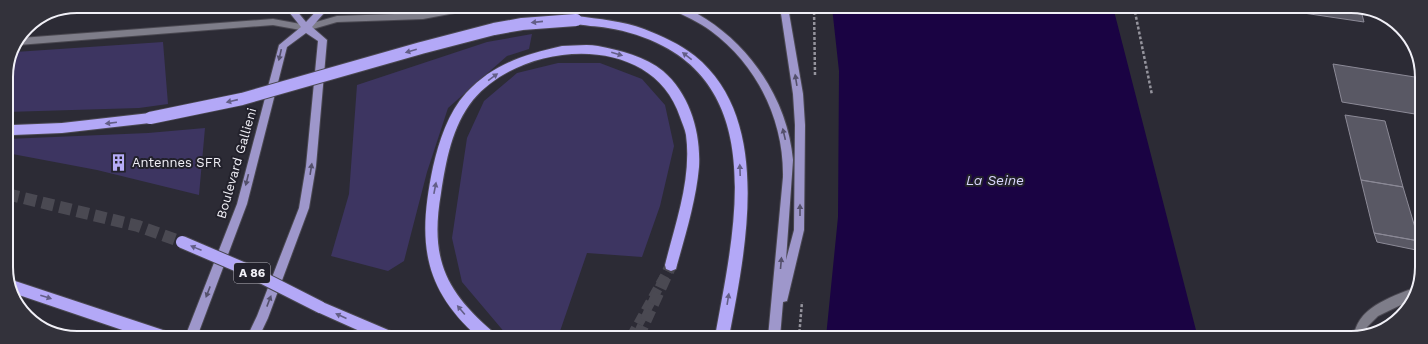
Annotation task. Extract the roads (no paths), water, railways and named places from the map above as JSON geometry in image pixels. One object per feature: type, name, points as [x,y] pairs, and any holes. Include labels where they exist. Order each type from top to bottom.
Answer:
[{"type":"highway","points":[[13,130],[62,128],[150,118],[242,99],[421,48],[494,29],[522,24],[576,20],[612,24],[636,30],[658,38],[678,49],[703,70],[714,83],[728,109],[739,150],[740,193],[736,250],[723,331]]},
{"type":"highway","points":[[482,331],[462,312],[443,285],[436,270],[430,241],[433,201],[448,134],[461,107],[472,94],[498,73],[530,58],[571,50],[599,50],[613,52],[634,60],[650,69],[660,76],[674,92],[688,118],[692,134],[693,153],[691,179],[671,265]]},
{"type":"highway","name":"A 86","points":[[182,242],[245,269],[320,307],[374,331]]},
{"type":"highway","points":[[16,287],[148,331]]},
{"type":"main road","points":[[256,331],[304,208],[311,166],[323,40],[306,28],[294,13]]},
{"type":"main road","name":"Boulevard Gallieni","points":[[193,331],[242,204],[283,44],[306,28],[320,13]]},
{"type":"main road","points":[[690,13],[725,37],[753,67],[765,85],[782,123],[787,145],[788,177],[774,331]]},
{"type":"main road","points":[[775,331],[799,230],[800,125],[798,94],[785,13]]},
{"type":"street","points":[[24,42],[273,22],[306,28],[337,19],[423,16],[439,13]]},
{"type":"street","points":[[1360,330],[1362,324],[1374,312],[1408,296]]},
{"type":"water","name":"La Seine","points":[[833,13],[1115,13],[1196,331],[827,331],[838,217],[839,71]]},
{"type":"tunnel","points":[[13,195],[138,226],[182,242]]},
{"type":"tunnel","points":[[634,331],[671,265]]},
{"type":"tunnel","points":[[641,331],[671,265]]},
{"type":"place","name":"Antennes SFR","points":[[119,162]]}]
